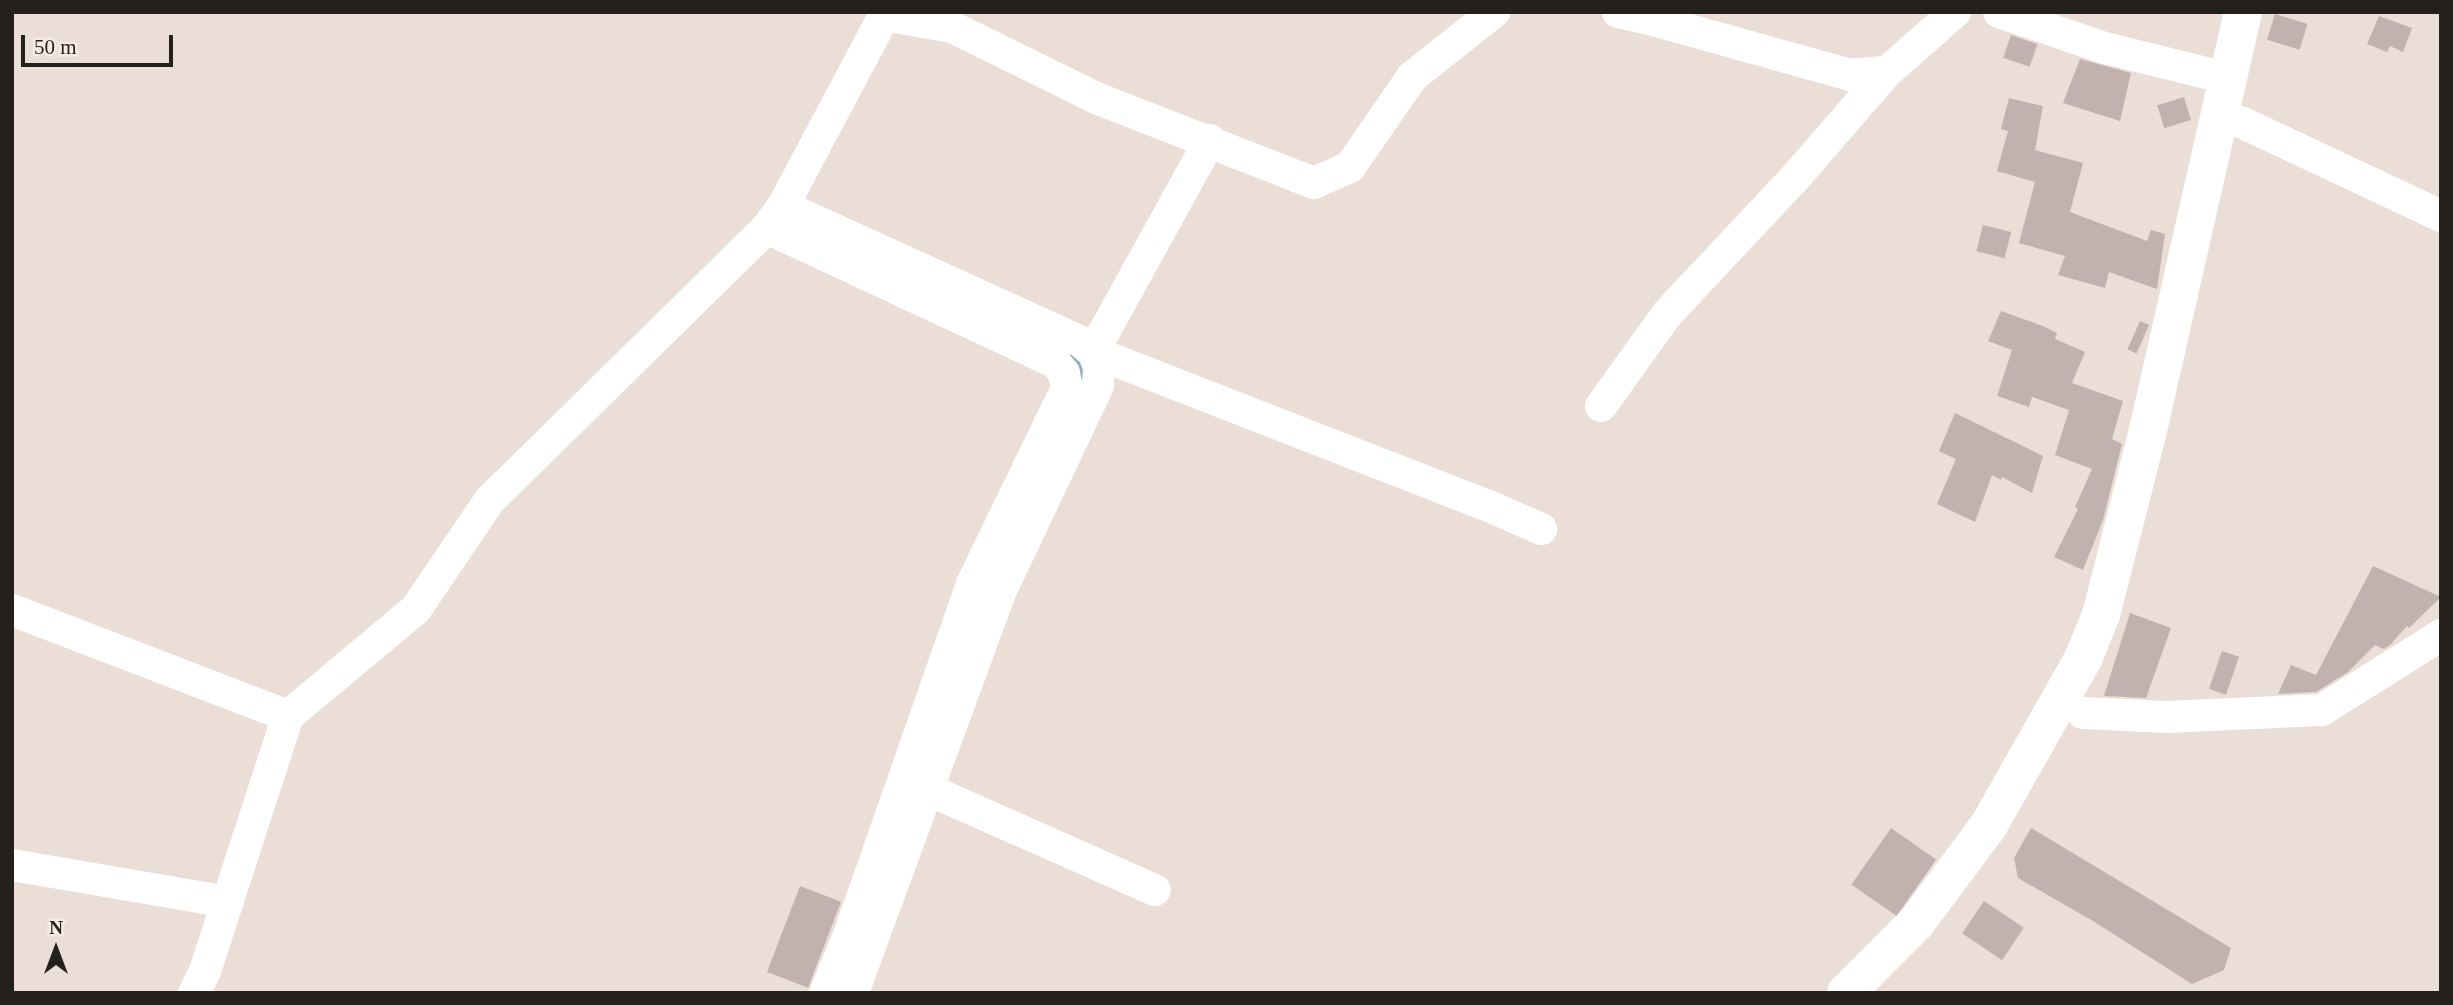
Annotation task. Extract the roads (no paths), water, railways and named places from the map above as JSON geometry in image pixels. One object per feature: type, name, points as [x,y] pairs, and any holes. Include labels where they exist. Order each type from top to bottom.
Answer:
[{"type":"main road","points":[[1846,993],[1916,923],[1989,825],[2083,659],[2101,615],[2146,439],[2225,78],[2243,12]]},
{"type":"main road","points":[[1880,993],[2003,844],[2084,713],[2116,640],[2268,12]]},
{"type":"street","points":[[194,993],[205,971],[288,716],[416,609],[489,501],[775,217],[885,14],[951,27],[1096,98],[1210,140],[1314,183],[1350,167],[1412,77],[1494,12]]},
{"type":"street","points":[[1618,12],[1654,17],[1850,75],[1887,72]]},
{"type":"street","points":[[1601,405],[1667,314],[1793,180],[1887,72],[1955,12]]},
{"type":"street","points":[[1999,12],[2105,48],[2225,78]]},
{"type":"street","points":[[2241,122],[2441,216]]},
{"type":"street","points":[[825,993],[861,937],[929,790],[1001,590],[1098,386],[1096,359],[1210,140]]},
{"type":"street","points":[[775,217],[1081,342],[1096,359],[1114,360],[1541,529]]},
{"type":"street","points":[[775,217],[1055,362],[1064,373],[1067,388],[972,584],[861,937],[853,993]]},
{"type":"street","points":[[12,610],[288,716]]},
{"type":"street","points":[[2084,713],[2166,717],[2322,710],[2441,635]]},
{"type":"street","points":[[929,790],[1155,890]]},
{"type":"street","points":[[12,865],[228,902]]},
{"type":"waterway","points":[[1062,350],[1078,362],[1084,378]]}]
